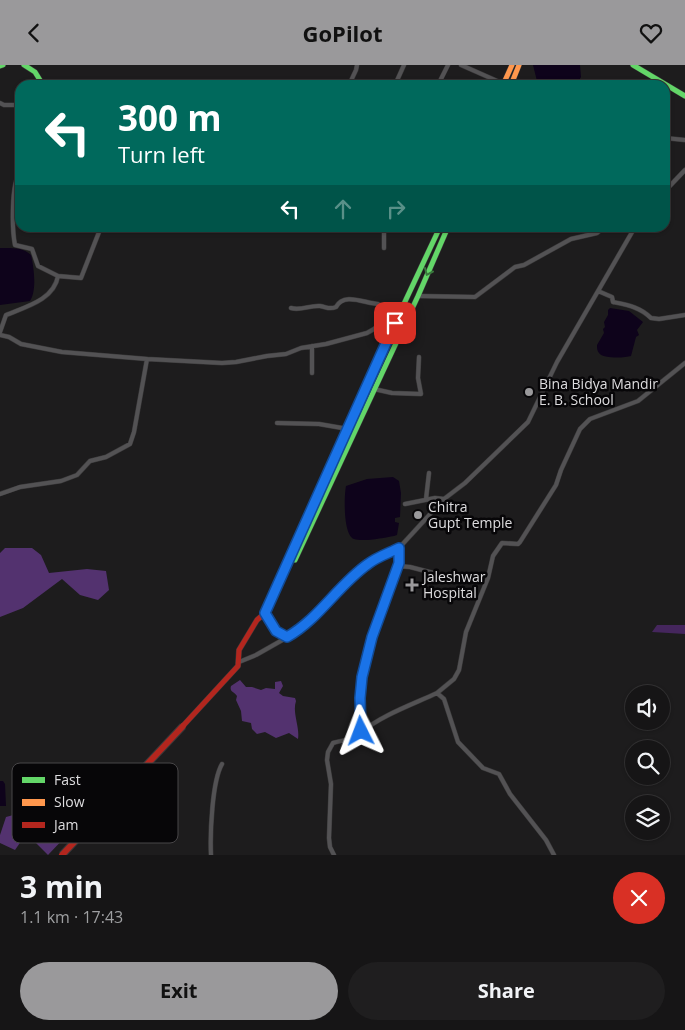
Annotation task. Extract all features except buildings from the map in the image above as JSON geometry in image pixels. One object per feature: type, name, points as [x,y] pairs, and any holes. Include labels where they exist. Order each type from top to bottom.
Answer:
[{"type":"main road","points":[[24,65],[35,72],[41,80]]},
{"type":"main road","points":[[508,80],[512,65]]},
{"type":"main road","points":[[509,80],[519,65]]},
{"type":"main road","points":[[633,65],[658,80]]},
{"type":"main road","points":[[670,87],[685,96]]},
{"type":"main road","points":[[148,763],[238,666],[239,650],[257,621],[265,613],[438,232]]},
{"type":"main road","points":[[284,573],[292,566],[446,232]]},
{"type":"main road","points":[[265,613],[276,631],[287,637]]},
{"type":"main road","points":[[148,763],[183,726],[149,763]]},
{"type":"main road","points":[[63,855],[74,843]]},
{"type":"main road","points":[[63,855],[74,843]]},
{"type":"street","points":[[351,80],[357,65]]},
{"type":"street","points":[[397,80],[404,65]]},
{"type":"street","points":[[440,80],[448,65]]},
{"type":"street","points":[[461,65],[495,80]]},
{"type":"street","points":[[0,103],[15,104]]},
{"type":"street","points":[[670,138],[685,140]]},
{"type":"street","points":[[670,186],[685,170]]},
{"type":"street","points":[[15,193],[12,215],[12,233],[15,245],[32,249],[38,266],[58,276],[81,278],[99,232]]},
{"type":"street","points":[[384,232],[384,248]]},
{"type":"street","points":[[418,296],[475,297],[515,267],[524,265],[571,239],[598,232]]},
{"type":"street","points":[[239,662],[256,655],[287,637],[311,619],[369,563],[399,548],[444,499],[465,483],[528,422],[557,362],[632,232]]},
{"type":"street","points":[[58,276],[51,291],[34,305],[6,315],[0,333],[21,344],[80,354],[201,363],[236,363],[266,356],[282,355],[367,333],[384,320],[389,319],[395,323]]},
{"type":"street","points":[[598,291],[612,297],[614,302],[644,312],[650,318],[660,319],[685,315]]},
{"type":"street","points":[[291,308],[320,306],[330,309],[336,307],[343,299],[348,299],[378,304],[384,320]]},
{"type":"street","points":[[312,346],[312,373]]},
{"type":"street","points":[[374,389],[392,393],[421,394],[418,378],[419,357]]},
{"type":"street","points":[[0,494],[20,487],[61,481],[77,475],[90,461],[106,457],[130,444],[134,432],[147,359]]},
{"type":"street","points":[[334,855],[330,847],[331,784],[328,751],[333,743],[349,739],[396,711],[437,693],[454,679],[458,670],[466,632],[488,578],[493,556],[502,543],[518,544],[520,542],[556,485],[580,429],[590,419],[638,401],[685,363]]},
{"type":"street","points":[[277,423],[319,424],[348,429]]},
{"type":"street","points":[[426,499],[429,473]]},
{"type":"street","points":[[405,504],[435,497],[444,499]]},
{"type":"street","points":[[359,734],[361,731],[360,698],[362,677],[374,629],[398,566],[399,548]]},
{"type":"street","points":[[398,566],[410,567],[445,576]]},
{"type":"street","points":[[437,693],[444,699],[458,742],[483,768],[499,774],[510,794],[546,840],[554,855]]},
{"type":"street","points":[[211,855],[210,832],[217,776],[222,764]]},
{"type":"shaded area","points":[[533,65],[580,65],[581,77],[579,80],[537,80]]},
{"type":"shaded area","points":[[0,248],[21,249],[31,255],[34,272],[34,291],[30,301],[0,305]]},
{"type":"shaded area","points":[[610,308],[629,311],[643,322],[637,330],[639,335],[636,337],[631,356],[609,357],[601,355],[598,351],[597,345],[604,333],[604,322]]},
{"type":"shaded area","points":[[393,477],[399,481],[401,493],[400,517],[395,518],[395,522],[399,523],[397,535],[374,539],[354,539],[350,536],[346,523],[346,486],[367,479]]},
{"type":"shaded area","points":[[5,548],[32,548],[41,555],[49,573],[87,569],[106,571],[109,590],[98,600],[80,595],[62,579],[23,608],[0,617],[0,553]]},
{"type":"shaded area","points":[[657,625],[685,625],[685,634],[652,632]]},
{"type":"shaded area","points":[[240,680],[246,687],[261,690],[266,688],[275,689],[275,682],[281,681],[283,686],[279,693],[283,696],[295,698],[296,701],[298,739],[289,733],[276,738],[265,732],[257,734],[252,729],[251,723],[242,721],[241,711],[236,700],[237,696],[231,691],[231,686]]},
{"type":"shaded area","points":[[0,781],[3,781],[5,784],[6,806],[0,806]]},
{"type":"shaded area","points":[[12,815],[12,843],[20,843],[15,850],[0,843],[0,835],[6,817]]},
{"type":"shaded area","points":[[36,843],[59,843],[48,855]]},
{"type":"traffic: fast","points":[[24,65],[35,72],[40,80]]},
{"type":"traffic: fast","points":[[633,65],[658,80]]},
{"type":"traffic: fast","points":[[670,87],[685,96]]},
{"type":"traffic: fast","points":[[274,594],[438,232]]},
{"type":"traffic: fast","points":[[295,560],[446,232]]},
{"type":"traffic: slow","points":[[505,80],[512,65]]},
{"type":"traffic: slow","points":[[513,80],[519,65]]},
{"type":"traffic: slow","points":[[265,613],[276,631],[287,637]]},
{"type":"traffic: jam","points":[[181,728],[238,666],[239,650],[257,620],[265,613],[274,594]]},
{"type":"traffic: jam","points":[[148,763],[183,726]]},
{"type":"traffic: jam","points":[[62,855],[73,843]]},
{"type":"place","name":"Bina Bidya Mandir E. B. School","points":[[529,392]]},
{"type":"place","name":"Chitra Gupt Temple","points":[[418,515]]},
{"type":"place","name":"Jaleshwar Hospital","points":[[412,585]]},
{"type":"route","points":[[361,731],[360,689],[362,677],[372,637],[399,563],[399,548],[369,563],[352,577],[311,619],[287,637],[276,631],[265,613],[395,323]]}]
